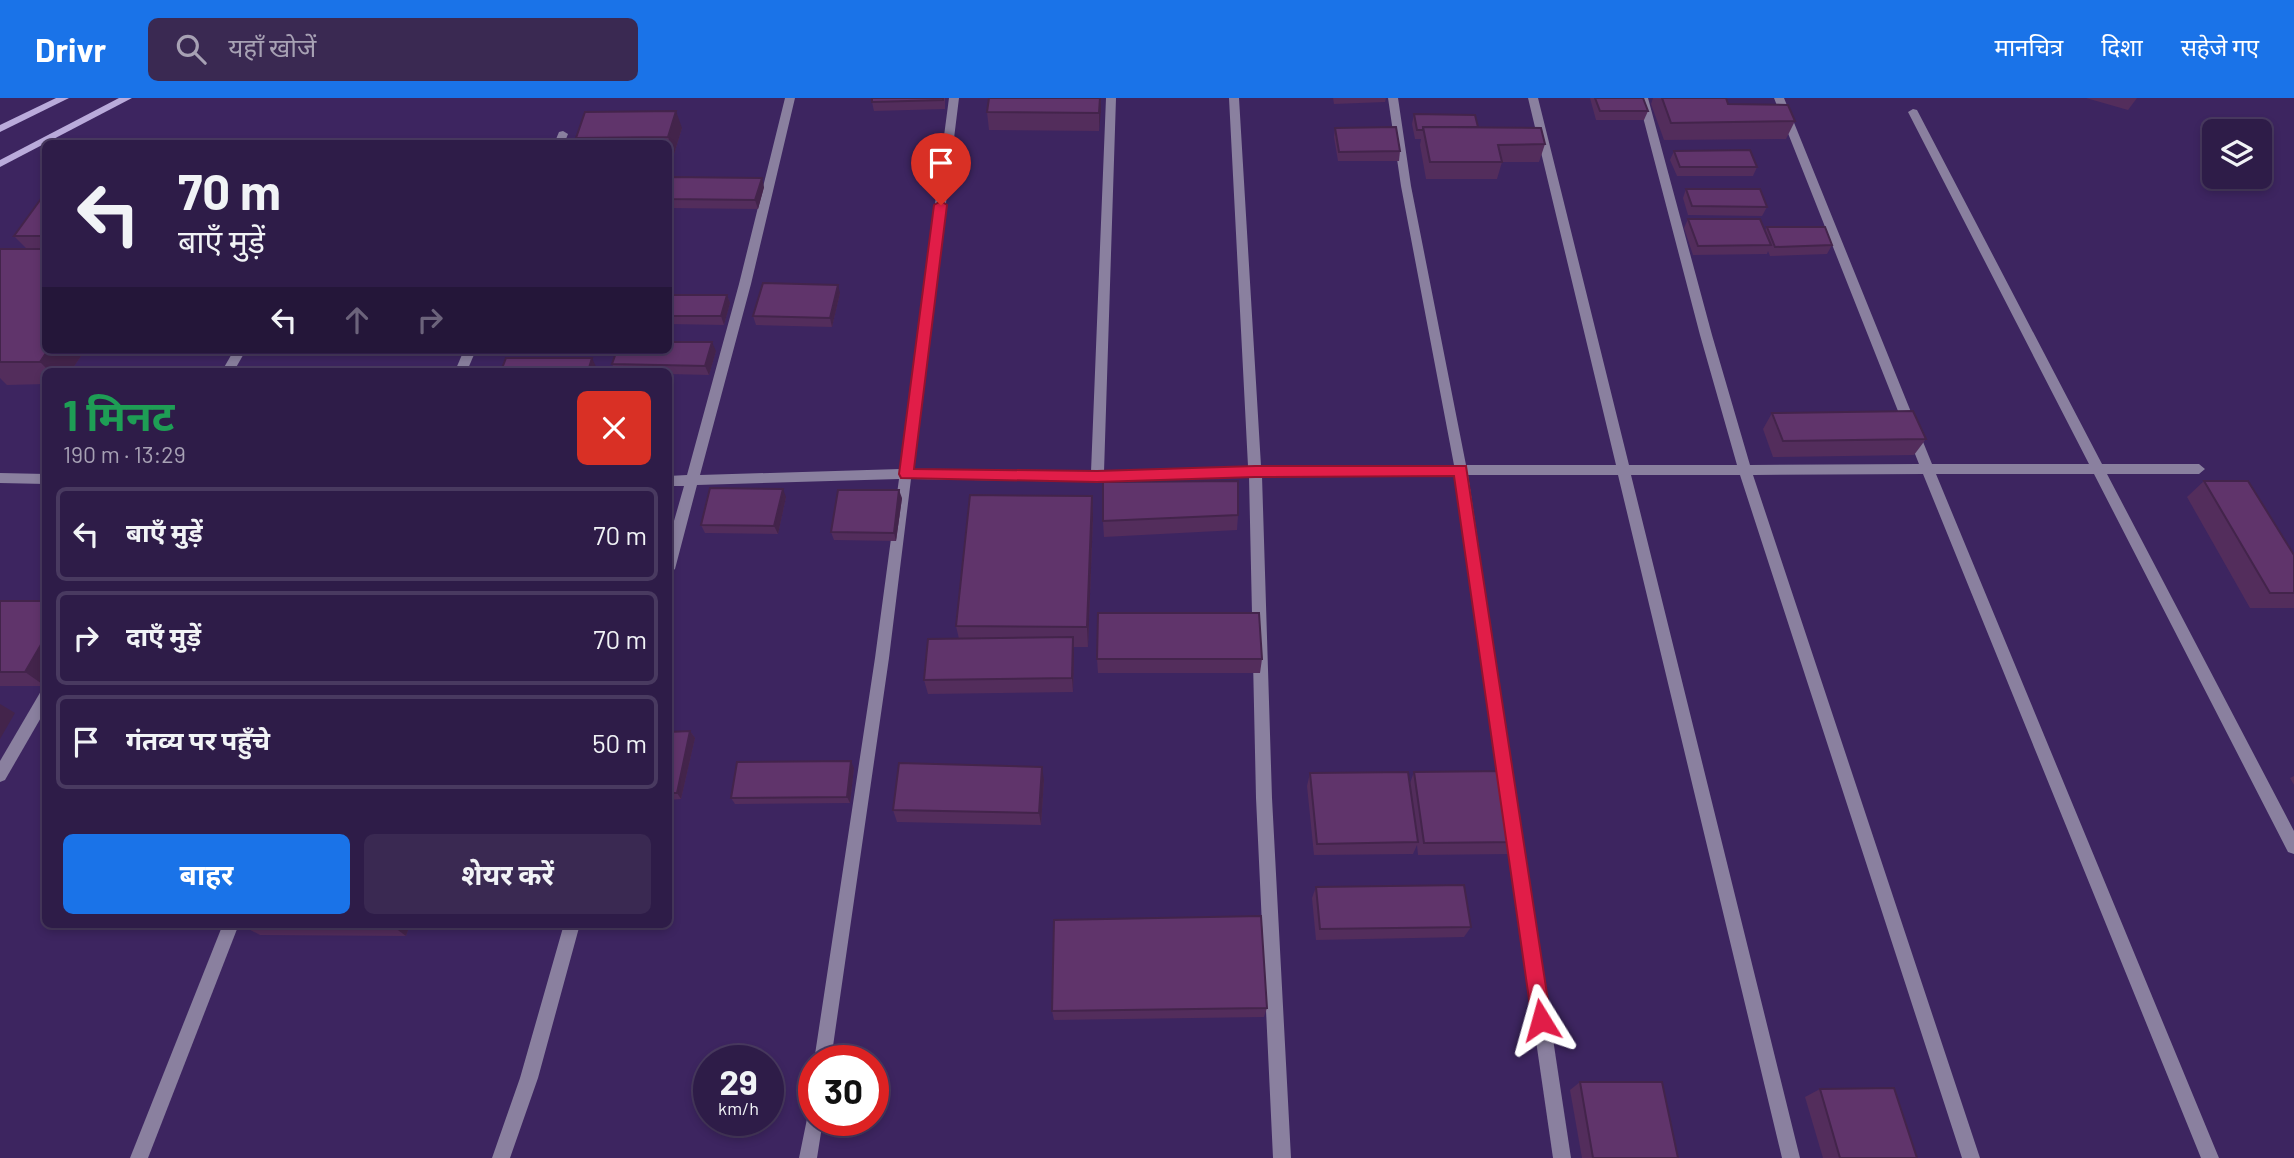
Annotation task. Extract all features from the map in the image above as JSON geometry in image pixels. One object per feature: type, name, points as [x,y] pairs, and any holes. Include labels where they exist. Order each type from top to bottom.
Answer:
[{"type":"street","points":[[0,129],[64,98]]},
{"type":"street","points":[[46,140],[127,98]]},
{"type":"street","points":[[672,554],[745,284],[790,98]]},
{"type":"street","points":[[824,1045],[906,474],[954,98]]},
{"type":"street","points":[[1097,477],[1111,98]]},
{"type":"street","points":[[1234,98],[1255,471],[1264,798],[1282,1158]]},
{"type":"street","points":[[1393,98],[1406,186],[1461,470],[1562,1158]]},
{"type":"street","points":[[1533,98],[1791,1158]]},
{"type":"street","points":[[1643,98],[1745,469],[1971,1158]]},
{"type":"street","points":[[1779,98],[2210,1158]]},
{"type":"street","points":[[1913,112],[2294,847]]},
{"type":"street","points":[[0,164],[42,142]]},
{"type":"street","points":[[672,481],[906,474],[1097,477],[1255,471],[2200,469]]},
{"type":"street","points":[[0,478],[42,479]]},
{"type":"street","points":[[0,775],[42,702]]},
{"type":"street","points":[[139,1158],[229,928]]},
{"type":"street","points":[[501,1158],[529,1078],[571,928]]},
{"type":"street","points":[[808,1158],[811,1136]]},
{"type":"building","points":[[872,98],[943,98],[943,100],[872,102]]},
{"type":"building","points":[[989,98],[1100,98],[1099,113],[987,112]]},
{"type":"building","points":[[1595,98],[1643,98],[1648,111],[1600,111]]},
{"type":"building","points":[[1662,98],[1726,98],[1728,104],[1788,105],[1795,121],[1671,123]]},
{"type":"building","points":[[676,111],[668,137],[576,138],[585,112]]},
{"type":"building","points":[[1414,114],[1475,115],[1478,127],[1423,127],[1423,130],[1417,130]]},
{"type":"building","points":[[1396,127],[1400,151],[1339,152],[1335,128]]},
{"type":"building","points":[[1423,127],[1541,128],[1545,144],[1498,145],[1502,162],[1430,162]]},
{"type":"building","points":[[1750,150],[1757,167],[1680,167],[1674,151]]},
{"type":"building","points":[[672,177],[762,178],[755,200],[672,199]]},
{"type":"building","points":[[1686,189],[1760,189],[1767,207],[1692,206]]},
{"type":"building","points":[[42,198],[42,236],[14,236]]},
{"type":"building","points":[[1688,219],[1760,219],[1771,245],[1698,246]]},
{"type":"building","points":[[1767,227],[1825,227],[1832,245],[1775,247]]},
{"type":"building","points":[[0,249],[42,249],[42,354],[45,354],[40,362],[0,362]]},
{"type":"building","points":[[763,283],[838,285],[830,318],[753,316]]},
{"type":"building","points":[[672,295],[727,295],[721,316],[672,316]]},
{"type":"building","points":[[672,342],[712,342],[705,366],[612,364],[616,354],[672,354]]},
{"type":"building","points":[[506,358],[592,358],[589,368],[502,368]]},
{"type":"building","points":[[1913,411],[1926,439],[1783,441],[1772,413]]},
{"type":"building","points":[[1238,481],[1238,515],[1103,521],[1103,482]]},
{"type":"building","points":[[2204,481],[2248,481],[2294,555],[2294,593],[2270,593]]},
{"type":"building","points":[[710,488],[783,489],[774,526],[701,525]]},
{"type":"building","points":[[838,490],[899,490],[894,533],[831,532]]},
{"type":"building","points":[[970,495],[1092,496],[1087,627],[956,626]]},
{"type":"building","points":[[0,601],[42,601],[42,643],[25,672],[0,672]]},
{"type":"building","points":[[1098,613],[1259,613],[1262,659],[1097,659]]},
{"type":"building","points":[[1073,637],[1072,678],[924,680],[928,639]]},
{"type":"building","points":[[690,731],[677,793],[672,793],[672,732]]},
{"type":"building","points":[[851,761],[847,797],[731,798],[737,762]]},
{"type":"building","points":[[899,763],[1042,767],[1039,813],[893,810]]},
{"type":"building","points":[[1505,771],[1518,842],[1424,843],[1414,772]]},
{"type":"building","points":[[1408,772],[1418,842],[1317,844],[1310,773]]},
{"type":"building","points":[[1464,885],[1471,927],[1320,929],[1316,887]]},
{"type":"building","points":[[1261,916],[1267,1008],[1052,1011],[1054,920]]},
{"type":"building","points":[[1580,1082],[1662,1082],[1678,1158],[1593,1158]]},
{"type":"building","points":[[1894,1088],[1917,1158],[1840,1158],[1820,1089]]},
{"type":"route","points":[[941,205],[906,474],[1097,477],[1255,471],[1461,470],[1541,1020]]}]
